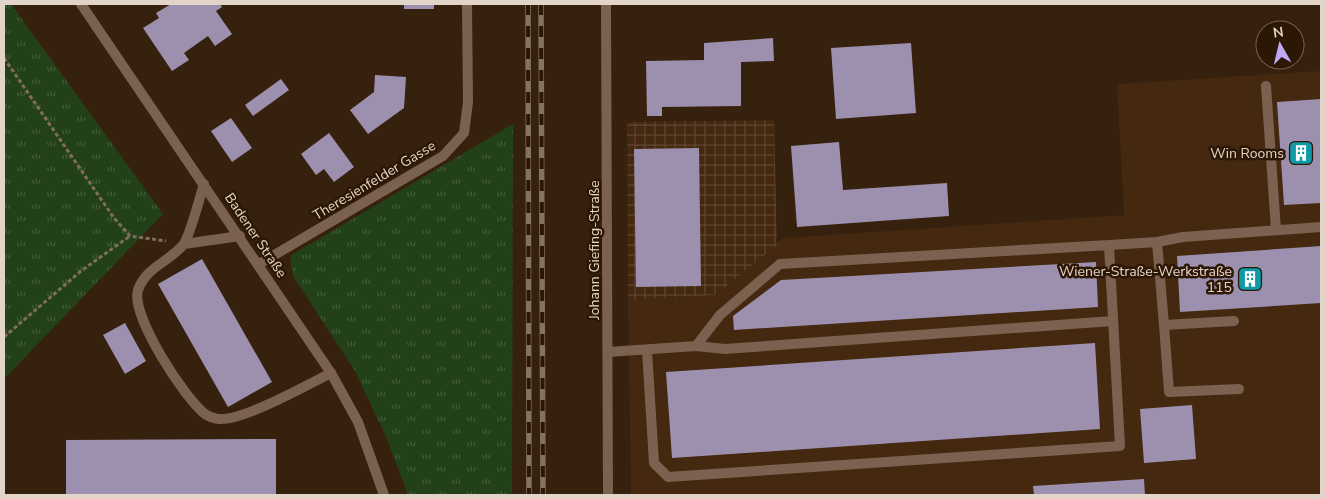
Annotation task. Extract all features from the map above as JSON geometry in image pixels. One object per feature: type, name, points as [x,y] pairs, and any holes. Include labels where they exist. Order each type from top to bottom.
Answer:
[{"type":"street","name":"Badener Straße","points":[[81,4],[259,264],[331,373],[358,422],[384,495]]},
{"type":"street","name":"Theresienfelder Gasse","points":[[259,264],[443,156],[464,133],[468,102],[467,4]]},
{"type":"street","name":"Johann Giefing-Straße","points":[[606,4],[608,495]]},
{"type":"street","points":[[1266,86],[1276,230]]},
{"type":"street","points":[[184,244],[204,184]]},
{"type":"street","points":[[696,346],[720,315],[780,264],[1157,242],[1183,236],[1321,227]]},
{"type":"street","points":[[240,236],[184,244],[145,275],[138,292],[138,310],[150,339],[194,402],[206,415],[219,419],[242,415],[331,373]]},
{"type":"street","points":[[1157,242],[1169,392],[1239,389]]},
{"type":"street","points":[[647,350],[654,463],[668,477],[1120,446],[1109,245]]},
{"type":"street","points":[[1164,326],[1234,320]]},
{"type":"street","points":[[608,352],[696,346],[725,349],[1113,321]]},
{"type":"path","points":[[4,58],[114,218],[130,236],[184,244]]},
{"type":"path","points":[[4,337],[81,270],[130,236]]},
{"type":"shaded area","points":[[1321,71],[1321,495],[631,495],[628,300],[715,295],[783,238],[1124,215],[1117,84]]},
{"type":"shaded area","points":[[774,120],[777,245],[715,295],[628,300],[627,122]]},
{"type":"green space","points":[[4,4],[11,4],[163,214],[4,379]]},
{"type":"green space","points":[[513,124],[512,495],[408,495],[387,439],[355,371],[293,276],[290,256]]},
{"type":"building","points":[[171,4],[220,4],[222,7],[216,11],[232,34],[215,46],[208,36],[184,53],[189,60],[172,71],[143,28],[159,18],[156,13]]},
{"type":"building","points":[[404,4],[434,4],[434,9],[404,9]]},
{"type":"building","points":[[773,38],[774,61],[741,62],[741,106],[662,107],[662,116],[647,116],[646,61],[704,60],[704,43]]},
{"type":"building","points":[[911,43],[916,113],[836,119],[831,48]]},
{"type":"building","points":[[375,75],[406,77],[404,108],[368,134],[350,110],[374,92]]},
{"type":"building","points":[[281,79],[289,90],[253,116],[245,105]]},
{"type":"building","name":"Win Rooms","points":[[1321,99],[1321,203],[1284,205],[1277,102]]},
{"type":"building","points":[[231,118],[252,148],[232,162],[211,131]]},
{"type":"building","points":[[329,133],[354,167],[334,182],[324,169],[316,175],[301,154]]},
{"type":"building","points":[[839,142],[843,190],[947,183],[949,216],[797,227],[791,146]]},
{"type":"building","points":[[699,148],[701,286],[636,287],[634,149]]},
{"type":"building","name":"Wiener-Straße-Werkstraße 115","points":[[1321,246],[1321,303],[1180,312],[1177,256]]},
{"type":"building","points":[[202,259],[272,382],[228,407],[158,284]]},
{"type":"building","points":[[1096,262],[1098,307],[734,330],[733,316],[781,280]]},
{"type":"building","points":[[125,323],[146,361],[125,374],[103,335]]},
{"type":"building","points":[[1095,343],[1100,429],[672,458],[666,372]]},
{"type":"building","points":[[1192,405],[1196,459],[1144,463],[1140,409]]},
{"type":"building","points":[[276,439],[276,495],[66,495],[66,440]]},
{"type":"building","points":[[1144,479],[1145,495],[1034,495],[1033,486]]},
{"type":"railway","points":[[528,4],[529,495]]},
{"type":"railway","points":[[541,4],[543,495]]},
{"type":"place","name":"Win Rooms","points":[[1301,153]]},
{"type":"place","name":"Wiener-Straße-Werkstraße 115","points":[[1250,279]]}]
